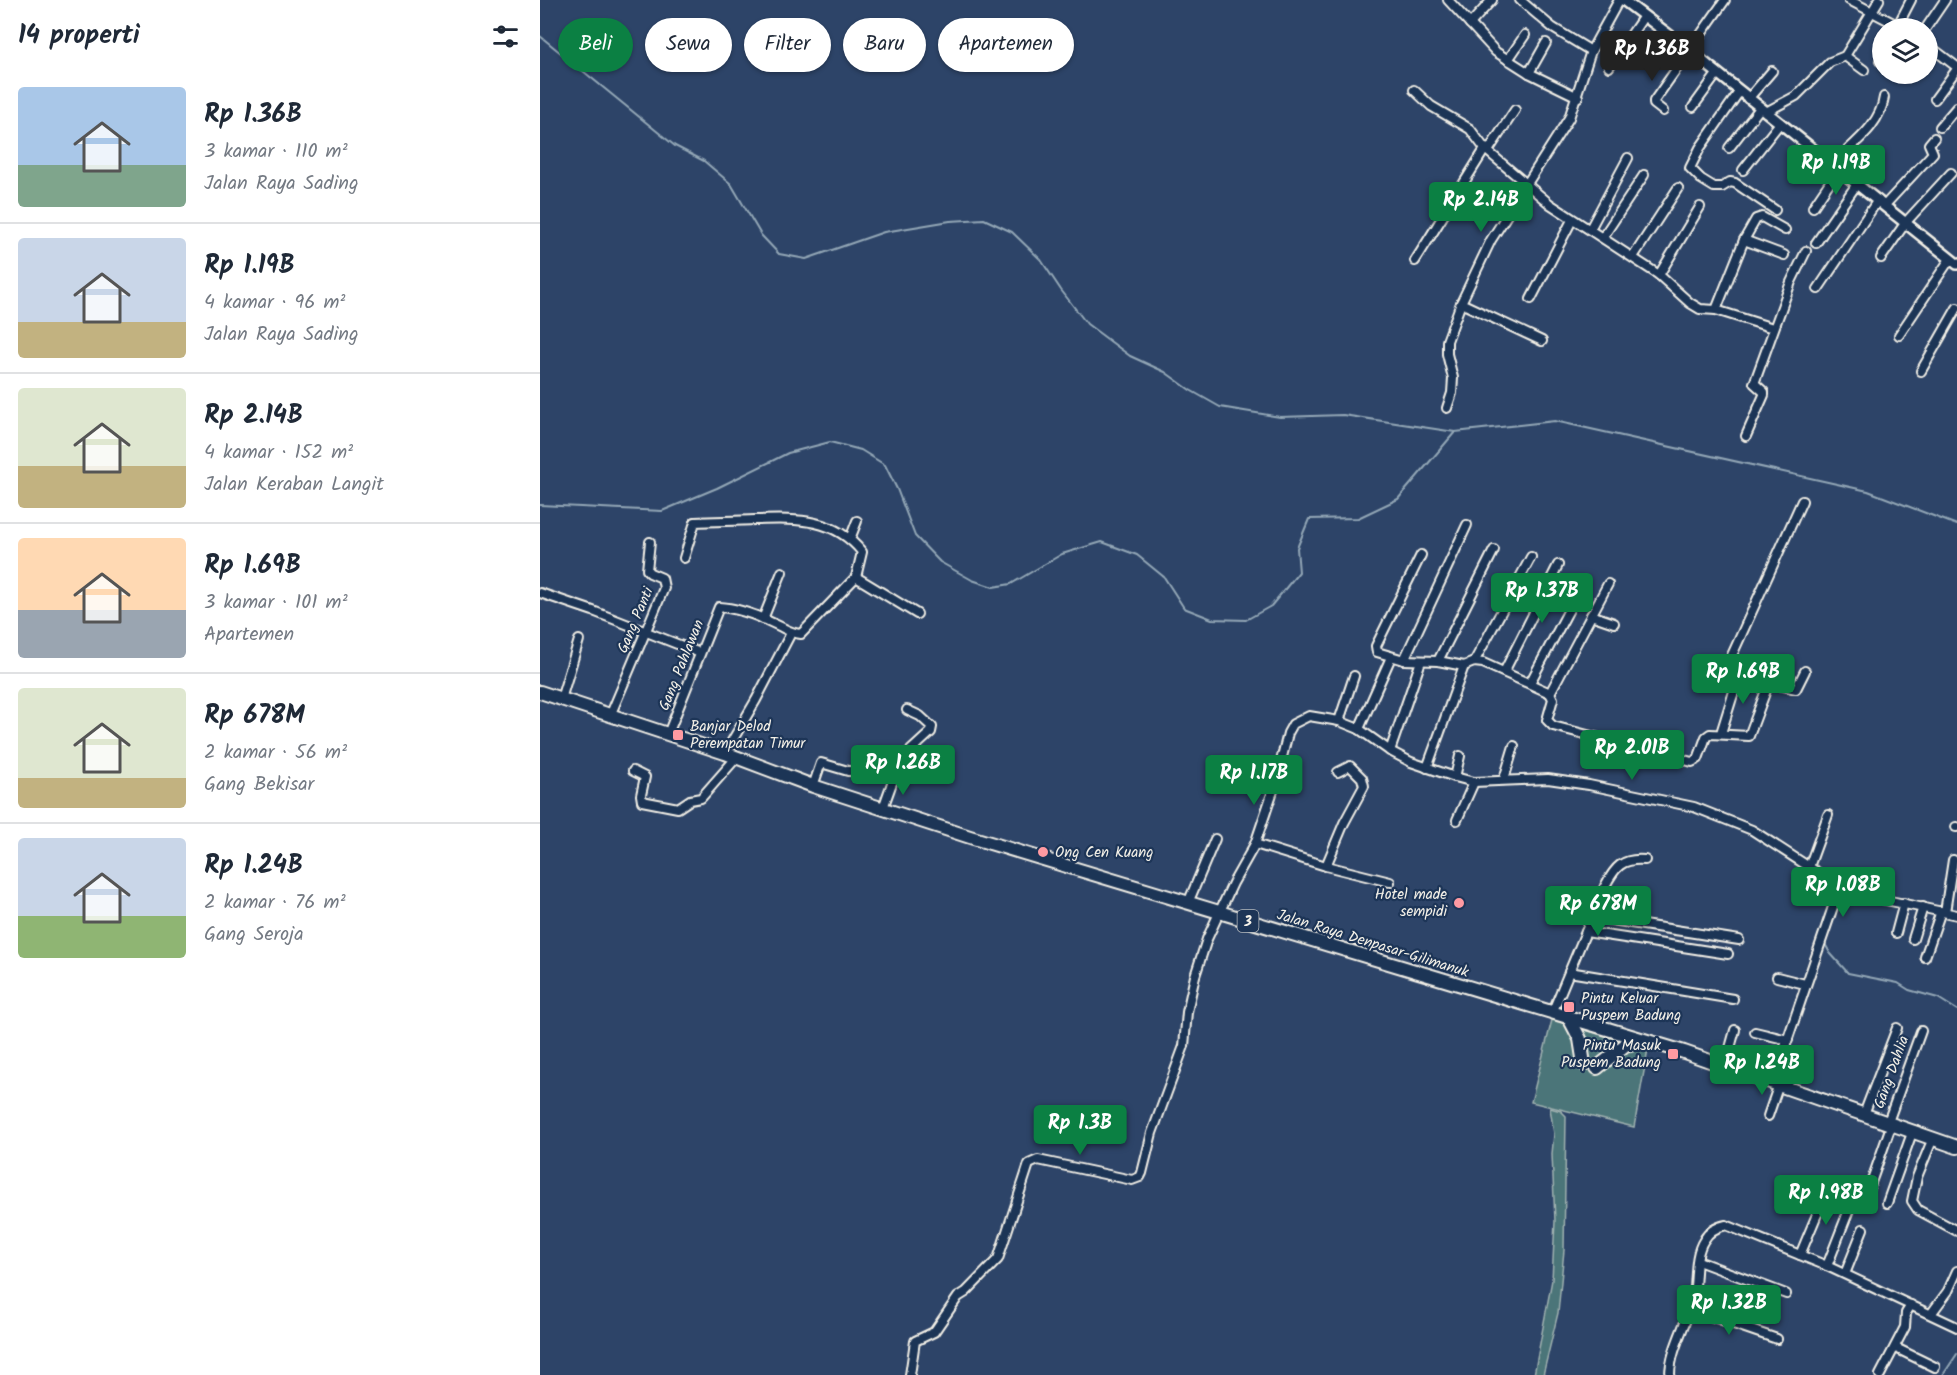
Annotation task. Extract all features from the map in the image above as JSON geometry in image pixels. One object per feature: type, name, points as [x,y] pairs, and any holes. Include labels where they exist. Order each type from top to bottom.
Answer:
[{"type":"highway","name":"Jalan Raya Denpasar-Gilimanuk","points":[[541,696],[561,699],[668,734],[813,786],[970,837],[1646,1040],[1957,1147]]},
{"type":"highway","points":[[1569,1018],[1580,1039],[1584,1064]]},
{"type":"highway","points":[[1597,1068],[1625,1045],[1646,1040]]},
{"type":"street","points":[[1448,0],[1496,52],[1576,101]]},
{"type":"street","points":[[1470,24],[1492,0]]},
{"type":"street","points":[[1520,0],[1553,28],[1591,51]]},
{"type":"street","points":[[1447,408],[1452,393],[1453,378],[1447,354],[1447,341],[1461,303],[1491,240],[1544,160],[1576,101],[1591,51],[1621,0],[1881,202],[1954,262],[1899,335]]},
{"type":"street","points":[[1663,111],[1654,104],[1654,100],[1725,0]]},
{"type":"street","points":[[1849,0],[1885,18]]},
{"type":"street","points":[[1729,148],[1763,110],[1796,96],[1830,62],[1845,56],[1879,0]]},
{"type":"street","points":[[1904,18],[1911,0]]},
{"type":"street","points":[[1933,18],[1945,0]]},
{"type":"street","points":[[1610,68],[1644,16]]},
{"type":"street","points":[[1508,60],[1525,35]]},
{"type":"street","points":[[1529,73],[1546,43]]},
{"type":"street","points":[[1935,99],[1957,68],[1938,55]]},
{"type":"street","points":[[1845,56],[1864,70]]},
{"type":"street","points":[[1748,99],[1772,71]]},
{"type":"street","points":[[1693,107],[1717,74]]},
{"type":"street","points":[[1414,90],[1431,106],[1470,129],[1486,150],[1526,185],[1572,220],[1604,237],[1659,275],[1690,303],[1700,309],[1716,310],[1773,328]]},
{"type":"street","points":[[1739,92],[1700,148],[1690,168],[1709,185],[1718,188],[1735,183],[1775,210]]},
{"type":"street","points":[[1813,207],[1835,168],[1857,144],[1879,113],[1884,97]]},
{"type":"street","points":[[1940,127],[1957,107]]},
{"type":"street","points":[[1415,261],[1486,150],[1515,110]]},
{"type":"street","points":[[1743,170],[1780,123]]},
{"type":"street","points":[[1818,289],[1881,202],[1933,153],[1929,144],[1934,138]]},
{"type":"street","points":[[1590,229],[1628,158]]},
{"type":"street","points":[[1881,258],[1906,222],[1951,172]]},
{"type":"street","points":[[1604,237],[1644,175]]},
{"type":"street","points":[[1816,243],[1857,184]]},
{"type":"street","points":[[1633,257],[1678,188]]},
{"type":"street","points":[[1659,275],[1700,207]]},
{"type":"street","points":[[1716,310],[1744,240],[1758,217],[1785,230]]},
{"type":"street","points":[[1531,299],[1572,220]]},
{"type":"street","points":[[1744,240],[1784,255]]},
{"type":"street","points":[[1746,436],[1764,395],[1764,392],[1754,383],[1773,328],[1806,251]]},
{"type":"street","points":[[1461,303],[1542,341]]},
{"type":"street","points":[[1921,371],[1957,308]]},
{"type":"street","points":[[1721,734],[1741,669],[1728,664],[1802,501]]},
{"type":"street","points":[[684,558],[695,522],[788,518],[822,524],[850,539],[862,552],[856,577],[801,634],[791,633],[763,619],[782,573]]},
{"type":"street","points":[[850,539],[857,521]]},
{"type":"street","points":[[1404,660],[1467,525]]},
{"type":"street","name":"Gang Panti","points":[[610,716],[664,584],[662,578],[647,570],[651,542]]},
{"type":"street","points":[[1438,661],[1494,550]]},
{"type":"street","points":[[1421,555],[1376,646],[1377,652],[1404,660],[1438,661],[1464,666],[1474,662],[1531,557]]},
{"type":"street","points":[[1504,672],[1558,566]]},
{"type":"street","points":[[856,577],[917,614]]},
{"type":"street","points":[[1608,584],[1551,696],[1546,720],[1553,726],[1692,762],[1698,759],[1706,737],[1721,734],[1749,735],[1768,685],[1770,683],[1796,689],[1804,671]]},
{"type":"street","points":[[1530,683],[1582,585]]},
{"type":"street","points":[[540,593],[700,653]]},
{"type":"street","name":"Gang Pahlawan","points":[[668,734],[719,607],[763,619]]},
{"type":"street","points":[[1591,615],[1614,623]]},
{"type":"street","points":[[633,771],[645,777],[642,801],[678,808],[690,800],[701,798],[731,755],[756,700],[791,633]]},
{"type":"street","points":[[561,699],[579,640]]},
{"type":"street","points":[[1359,729],[1391,657]]},
{"type":"street","points":[[1390,751],[1421,661]]},
{"type":"street","points":[[1474,662],[1530,683],[1551,696]]},
{"type":"street","points":[[1427,768],[1464,666]]},
{"type":"street","points":[[1339,721],[1354,676]]},
{"type":"street","points":[[883,808],[896,774],[907,754],[932,727],[920,716],[907,710]]},
{"type":"street","points":[[910,1375],[915,1341],[934,1332],[958,1297],[966,1292],[998,1259],[1029,1164],[1038,1160],[1132,1180],[1140,1177],[1152,1133],[1184,1046],[1187,1012],[1195,976],[1208,939],[1255,844],[1275,784],[1288,733],[1293,724],[1310,716],[1339,721],[1359,729],[1390,751],[1427,768],[1474,782],[1548,779],[1579,783],[1694,807],[1752,830],[1837,885],[1881,899],[1957,915]]},
{"type":"street","points":[[1504,780],[1514,746]]},
{"type":"street","points":[[1455,777],[1460,756]]},
{"type":"street","points":[[813,786],[821,763],[848,771],[878,771],[896,774]]},
{"type":"street","points":[[1326,866],[1344,823],[1364,786],[1362,778],[1350,766],[1338,772]]},
{"type":"street","points":[[1457,820],[1474,782]]},
{"type":"street","points":[[1809,867],[1828,815]]},
{"type":"street","points":[[1188,903],[1215,839]]},
{"type":"street","points":[[1255,844],[1326,866],[1390,882]]},
{"type":"street","points":[[1552,1013],[1615,868],[1632,859],[1645,860]]},
{"type":"street","points":[[1924,957],[1943,912],[1953,860]]},
{"type":"street","points":[[1768,1116],[1805,984],[1834,901],[1850,889]]},
{"type":"street","points":[[1896,933],[1904,903]]},
{"type":"street","points":[[1913,939],[1923,907]]},
{"type":"street","points":[[1592,917],[1739,940]]},
{"type":"street","points":[[1586,932],[1728,954]]},
{"type":"street","points":[[1569,972],[1733,999]]},
{"type":"street","points":[[1777,977],[1805,984]]},
{"type":"street","points":[[1864,1114],[1897,1028]]},
{"type":"street","points":[[1725,1066],[1735,1030]]},
{"type":"street","name":"Gang Dahlia","points":[[1827,1266],[1854,1197],[1864,1197],[1867,1194],[1920,1031]]},
{"type":"street","points":[[1755,1032],[1788,1040]]},
{"type":"street","points":[[1887,1203],[1913,1130]]},
{"type":"street","points":[[1933,1138],[1917,1178],[1912,1201],[1918,1210],[1957,1231]]},
{"type":"street","points":[[1800,1255],[1828,1188]]},
{"type":"street","points":[[1670,1375],[1672,1357],[1690,1309],[1700,1248],[1710,1231],[1726,1226],[1827,1266],[1957,1327]]},
{"type":"street","points":[[1845,1274],[1863,1228]]},
{"type":"street","points":[[1698,1261],[1786,1294]]},
{"type":"street","points":[[1932,1314],[1948,1291],[1957,1271]]},
{"type":"street","points":[[1880,1375],[1905,1328],[1906,1313],[1911,1305]]},
{"type":"street","points":[[1690,1309],[1777,1339]]},
{"type":"street","points":[[1896,1348],[1935,1367]]},
{"type":"green space","points":[[1552,1020],[1648,1049],[1634,1127],[1531,1102]]},
{"type":"green space","points":[[1550,1108],[1561,1111],[1566,1116],[1564,1250],[1558,1313],[1543,1375],[1534,1375],[1552,1280],[1555,1221],[1552,1154],[1554,1134]]},
{"type":"waterway","points":[[540,36],[675,146],[704,161],[731,184],[761,235],[779,254],[806,259],[884,232],[950,221],[984,219],[1012,232],[1041,260],[1087,324],[1130,356],[1165,372],[1220,407],[1280,417],[1343,415],[1455,432],[1555,421],[1868,491],[1957,525]]},
{"type":"waterway","points":[[540,505],[662,511],[717,488],[788,453],[830,442],[861,450],[885,465],[915,536],[940,562],[972,580],[993,587],[1011,584],[1062,554],[1102,542],[1137,555],[1164,577],[1184,608],[1212,619],[1246,620],[1271,606],[1299,572],[1297,548],[1309,519],[1358,518],[1398,499],[1455,432]]},
{"type":"waterway","points":[[1824,942],[1830,953],[1848,973],[1898,983],[1909,990],[1938,998],[1957,1010]]},
{"type":"waterway","points":[[1943,1375],[1957,1354]]},
{"type":"place","name":"Banjar Delod Perempatan Timur","points":[[678,735]]},
{"type":"place","name":"Ong Cen Kuang","points":[[1043,852]]},
{"type":"place","name":"Hotel made sempidi","points":[[1459,903]]},
{"type":"place","name":"Pintu Keluar Puspem Badung","points":[[1569,1007]]},
{"type":"place","name":"Pintu Masuk Puspem Badung","points":[[1673,1054]]}]
